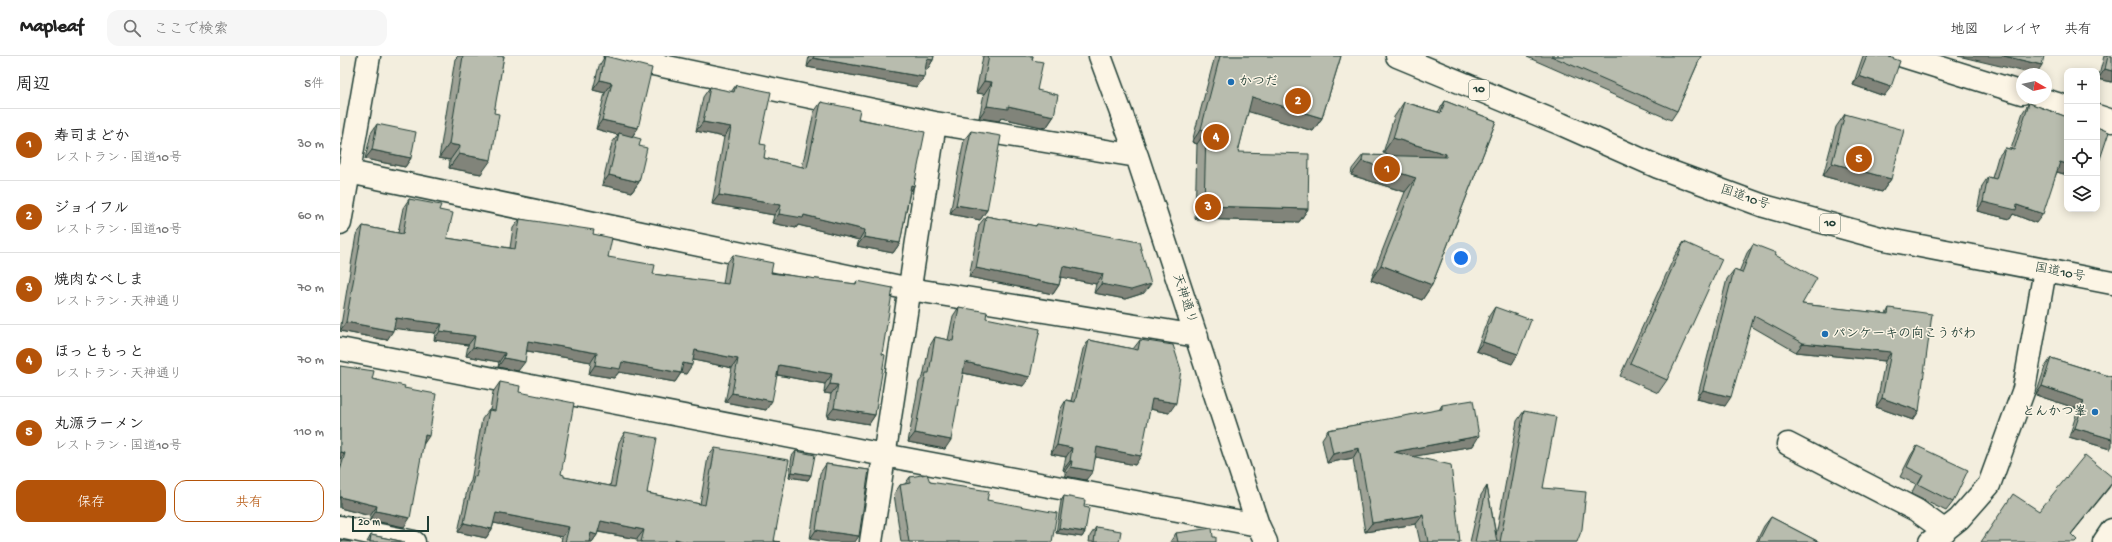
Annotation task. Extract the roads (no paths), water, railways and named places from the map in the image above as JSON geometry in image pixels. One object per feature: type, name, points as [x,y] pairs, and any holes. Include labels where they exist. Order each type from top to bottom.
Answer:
[{"type":"main road","points":[[340,223],[369,56]]},
{"type":"main road","points":[[614,56],[935,123],[1137,156]]},
{"type":"main road","name":"天神通り","points":[[1100,56],[1137,156],[1262,534]]},
{"type":"main road","name":"国道10号","points":[[1397,56],[1561,124],[1658,167],[1764,206],[1884,239],[2112,283]]},
{"type":"main road","points":[[1903,56],[2016,91]]},
{"type":"main road","points":[[2052,102],[2064,106]]},
{"type":"main road","points":[[2100,117],[2112,121]]},
{"type":"main road","points":[[871,542],[935,123]]},
{"type":"main road","points":[[349,172],[910,289],[1197,336]]},
{"type":"main road","points":[[1788,444],[1916,510],[1937,536],[1959,519],[1989,485],[2024,389],[2045,270]]},
{"type":"main road","points":[[340,349],[884,455],[1262,534]]},
{"type":"main road","points":[[340,527],[414,542]]},
{"type":"main road","points":[[2104,542],[2112,530]]},
{"type":"place","name":"かつだ","points":[[1231,82]]},
{"type":"place","name":"ジョイフル","points":[[1298,101]]},
{"type":"place","name":"ほっともっと","points":[[1216,137]]},
{"type":"place","name":"丸源ラーメン","points":[[1859,159]]},
{"type":"place","name":"寿司まどか","points":[[1387,169]]},
{"type":"place","name":"焼肉なべしま","points":[[1208,207]]},
{"type":"place","name":"パンケーキの向こうがわ","points":[[1825,334]]},
{"type":"place","name":"とんかつ峯","points":[[2095,412]]}]
